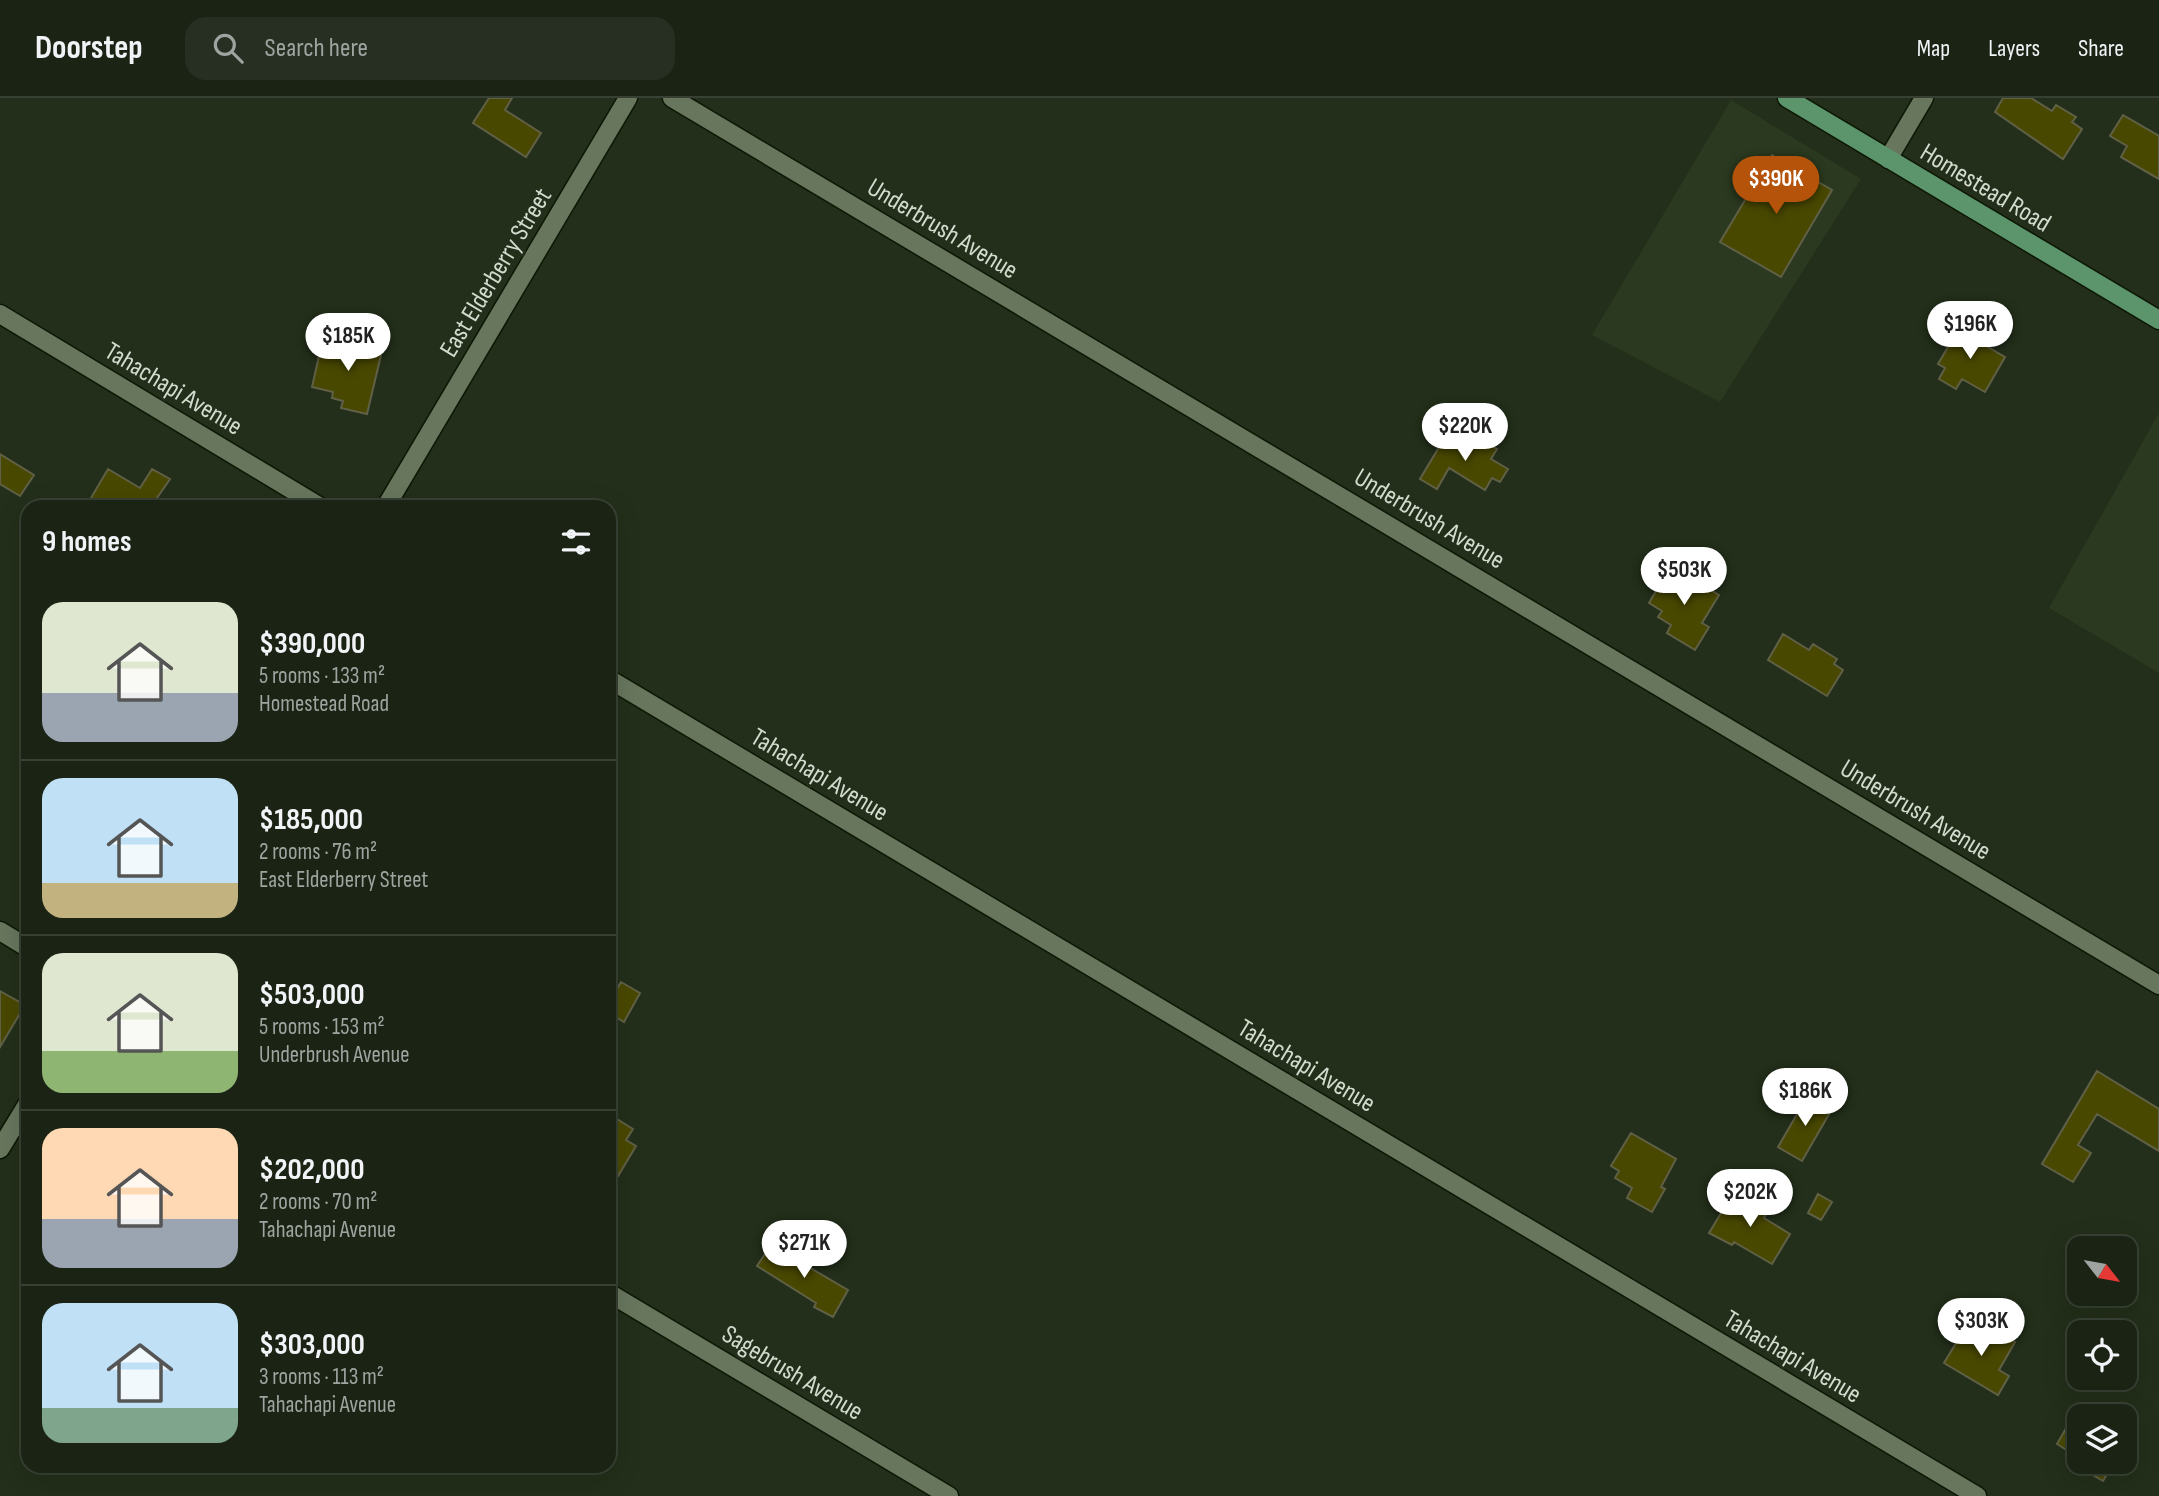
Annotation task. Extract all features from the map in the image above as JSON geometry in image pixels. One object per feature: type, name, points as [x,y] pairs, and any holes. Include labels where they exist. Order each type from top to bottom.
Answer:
[{"type":"main road","name":"Homestead Road","points":[[1787,98],[2159,320]]},
{"type":"street","name":"East Elderberry Street","points":[[390,500],[628,98]]},
{"type":"street","name":"Underbrush Avenue","points":[[672,98],[2159,985]]},
{"type":"street","points":[[1888,159],[1924,98]]},
{"type":"street","name":"Tahachapi Avenue","points":[[0,314],[309,500]]},
{"type":"street","name":"Tahachapi Avenue","points":[[616,683],[1977,1496]]},
{"type":"street","points":[[0,932],[21,944]]},
{"type":"street","points":[[0,1149],[21,1114]]},
{"type":"street","name":"Sagebrush Avenue","points":[[616,1297],[949,1496]]},
{"type":"shaded area","points":[[1731,100],[1861,179],[1720,402],[1592,335]]},
{"type":"shaded area","points":[[2159,413],[2159,673],[2049,608]]},
{"type":"building","points":[[489,98],[512,98],[505,110],[541,133],[526,157],[473,123]]},
{"type":"building","points":[[2003,98],[2031,98],[2052,111],[2056,105],[2076,117],[2072,122],[2082,129],[2063,159],[1995,112]]},
{"type":"building","points":[[2123,115],[2159,136],[2159,179],[2121,157],[2127,146],[2110,136]]},
{"type":"building","points":[[1772,155],[1832,190],[1781,277],[1720,242]]},
{"type":"building","points":[[1958,330],[1973,338],[1978,331],[1992,339],[1988,347],[2005,357],[1985,392],[1962,379],[1956,389],[1939,379],[1945,368],[1938,364]]},
{"type":"building","points":[[323,338],[382,351],[367,414],[341,408],[343,401],[332,398],[333,392],[312,387]]},
{"type":"building","points":[[1447,434],[1468,447],[1476,436],[1497,449],[1491,459],[1508,469],[1500,482],[1492,478],[1485,490],[1449,468],[1437,489],[1420,479]]},
{"type":"building","points":[[0,454],[34,475],[20,496],[0,484]]},
{"type":"building","points":[[108,469],[140,488],[152,469],[170,479],[156,500],[91,498]]},
{"type":"building","points":[[1671,566],[1719,595],[1702,623],[1709,627],[1695,650],[1667,633],[1671,625],[1658,617],[1662,611],[1649,603]]},
{"type":"building","points":[[1783,634],[1809,650],[1813,644],[1837,659],[1834,664],[1843,670],[1827,696],[1768,660]]},
{"type":"building","points":[[621,982],[640,993],[624,1022],[616,1017],[616,991]]},
{"type":"building","points":[[0,991],[21,1003],[21,1012],[0,1047]]},
{"type":"building","points":[[2097,1071],[2159,1109],[2159,1151],[2097,1114],[2078,1145],[2091,1153],[2073,1182],[2042,1164]]},
{"type":"building","points":[[1808,1095],[1832,1109],[1802,1161],[1778,1147]]},
{"type":"building","points":[[616,1118],[633,1129],[626,1140],[636,1146],[618,1176]]},
{"type":"building","points":[[1631,1133],[1676,1159],[1661,1187],[1665,1189],[1652,1212],[1627,1198],[1632,1188],[1615,1178],[1619,1171],[1611,1166]]},
{"type":"building","points":[[1742,1194],[1768,1210],[1764,1218],[1790,1234],[1772,1264],[1734,1242],[1732,1245],[1709,1233],[1730,1198],[1737,1202]]},
{"type":"building","points":[[1818,1194],[1832,1202],[1821,1220],[1808,1213]]},
{"type":"building","points":[[771,1245],[848,1290],[833,1317],[814,1307],[816,1303],[757,1266]]},
{"type":"building","points":[[1967,1325],[1992,1340],[1997,1331],[2015,1342],[1999,1370],[2009,1376],[1998,1395],[1944,1363]]},
{"type":"building","points":[[2067,1427],[2067,1450],[2057,1444]]},
{"type":"building","points":[[2091,1474],[2107,1474],[2103,1481]]}]
